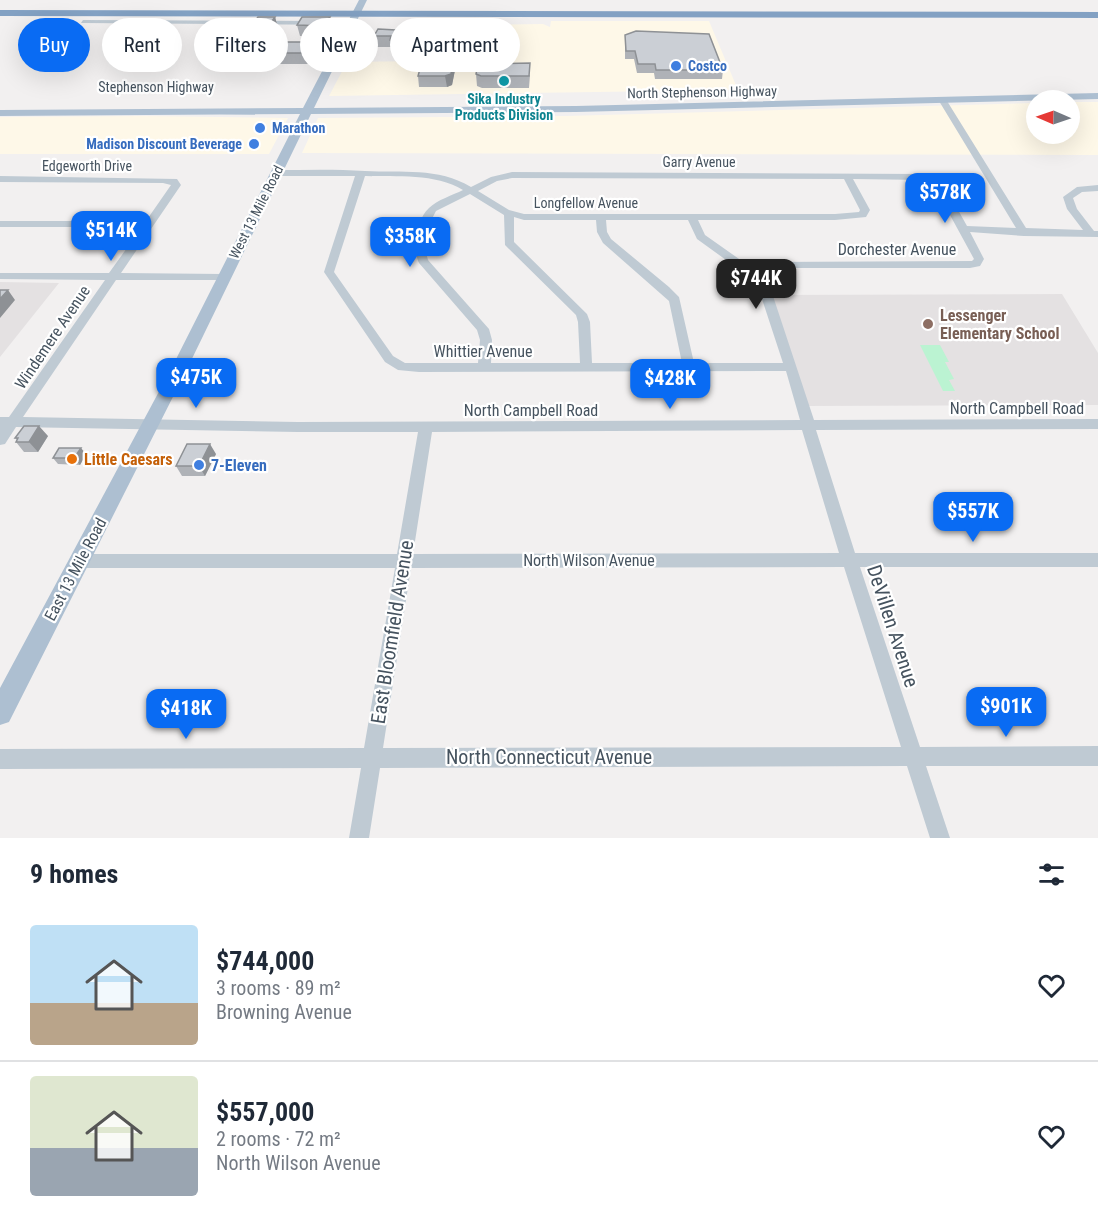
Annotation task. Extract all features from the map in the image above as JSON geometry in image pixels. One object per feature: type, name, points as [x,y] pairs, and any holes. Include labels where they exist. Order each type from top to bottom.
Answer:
[{"type":"highway","points":[[0,7],[1098,15]]},
{"type":"highway","points":[[374,11],[1098,9]]},
{"type":"highway","points":[[0,13],[344,10]]},
{"type":"main road","name":"West 13 Mile Road","points":[[354,18],[363,0]]},
{"type":"main road","name":"West 13 Mile Road","points":[[150,424],[327,72]]},
{"type":"main road","name":"North Stephenson Highway","points":[[310,106],[433,100],[740,96],[1098,86]]},
{"type":"main road","points":[[975,100],[1048,94],[1041,87]]},
{"type":"main road","points":[[943,101],[942,94],[945,92],[1008,88]]},
{"type":"main road","points":[[817,104],[893,100],[894,96],[887,92]]},
{"type":"main road","points":[[677,108],[671,106],[669,101],[740,96]]},
{"type":"main road","name":"North Stephenson Highway","points":[[310,106],[343,112],[520,110],[677,108],[1098,96]]},
{"type":"main road","points":[[576,109],[603,106],[607,103],[605,98]]},
{"type":"main road","points":[[520,110],[512,108],[510,104],[542,99]]},
{"type":"main road","points":[[365,111],[431,109],[436,105],[433,100]]},
{"type":"main road","name":"Stephenson Highway","points":[[0,102],[279,101],[310,106]]},
{"type":"main road","points":[[197,112],[275,109],[281,107],[279,101]]},
{"type":"main road","points":[[343,112],[336,108],[338,105],[416,101]]},
{"type":"main road","points":[[100,112],[97,111],[99,107],[110,104],[214,102]]},
{"type":"main road","name":"Stephenson Highway","points":[[0,113],[197,112],[310,106]]},
{"type":"main road","name":"East 13 Mile Road","points":[[0,713],[150,424]]},
{"type":"street","points":[[90,22],[300,23]]},
{"type":"street","points":[[943,101],[1024,233]]},
{"type":"street","name":"Longfellow Avenue","points":[[276,173],[361,173],[438,177],[470,190],[509,213],[524,217],[851,217],[862,215],[865,210],[847,176]]},
{"type":"street","name":"Whittier Avenue","points":[[361,173],[329,265],[329,272],[332,280],[389,359],[397,365],[419,368],[791,368]]},
{"type":"street","name":"Garry Avenue","points":[[484,367],[486,340],[483,329],[425,264],[420,255],[430,211],[494,178],[518,174],[932,178],[940,185],[963,229]]},
{"type":"street","name":"Edgeworth Drive","points":[[0,179],[174,181]]},
{"type":"street","name":"Windemere Avenue","points":[[0,440],[6,422],[114,277],[175,187],[174,181]]},
{"type":"street","points":[[1094,234],[1072,209],[1068,197],[1080,189],[1098,188]]},
{"type":"street","points":[[509,213],[509,243],[581,314],[584,322],[586,367]]},
{"type":"street","points":[[601,217],[603,235],[609,243],[675,300],[689,367]]},
{"type":"street","name":"DeVillen Avenue","points":[[692,217],[700,237],[747,270],[763,287],[805,409],[807,426],[849,560],[940,838]]},
{"type":"street","points":[[0,224],[150,224]]},
{"type":"street","points":[[963,229],[1094,234]]},
{"type":"street","name":"Dorchester Avenue","points":[[747,270],[766,265],[976,264],[979,259],[963,229]]},
{"type":"street","points":[[0,276],[223,277]]},
{"type":"street","name":"North Campbell Road","points":[[6,422],[426,427],[1098,424]]},
{"type":"street","name":"East Bloomfield Avenue","points":[[359,838],[426,427]]},
{"type":"street","name":"North Wilson Avenue","points":[[80,561],[1098,560]]},
{"type":"street","name":"North Connecticut Avenue","points":[[0,759],[1098,756]]},
{"type":"shaded area","points":[[551,21],[709,21],[738,90],[329,96],[342,72],[378,72],[378,62],[390,61],[390,72],[520,72],[520,24],[543,24],[550,27]]},
{"type":"shaded area","points":[[1080,102],[1098,102],[1098,155],[302,153],[318,118],[566,116],[1026,103],[1026,144],[1080,144]]},
{"type":"shaded area","points":[[0,117],[288,118],[269,154],[0,154]]},
{"type":"shaded area","points":[[0,282],[59,283],[0,357]]},
{"type":"shaded area","name":"Lessenger Elementary School","points":[[1062,294],[1098,353],[1098,405],[804,406],[767,295]]},
{"type":"green space","points":[[920,345],[940,345],[949,362],[945,362],[954,379],[949,380],[955,391],[943,391]]},
{"type":"building","points":[[302,17],[330,17],[329,18]]},
{"type":"building","points":[[378,29],[390,30],[390,36],[378,36]]},
{"type":"building","name":"Costco","points":[[636,31],[709,34],[723,70],[656,70],[655,64],[638,64],[635,51],[626,51],[625,35]]},
{"type":"building","points":[[288,42],[300,42],[300,53],[288,53]]},
{"type":"building","points":[[520,63],[530,63],[529,76],[481,76],[476,74],[476,72],[520,72]]},
{"type":"building","points":[[419,72],[451,72],[445,76],[418,76]]},
{"type":"building","points":[[0,290],[8,290],[0,299]]},
{"type":"building","points":[[24,426],[39,426],[29,442],[16,442],[18,438],[15,438]]},
{"type":"building","points":[[187,444],[210,444],[199,466],[176,466]]},
{"type":"building","points":[[59,448],[81,448],[74,458],[53,458]]},
{"type":"place","name":"Costco","points":[[676,66]]},
{"type":"place","name":"Sika Industry Products Division","points":[[504,81]]},
{"type":"place","name":"Marathon","points":[[260,128]]},
{"type":"place","name":"Madison Discount Beverage","points":[[254,144]]},
{"type":"place","name":"Lessenger Elementary School","points":[[928,324]]},
{"type":"place","name":"Little Caesars","points":[[72,459]]},
{"type":"place","name":"7-Eleven","points":[[199,465]]}]
